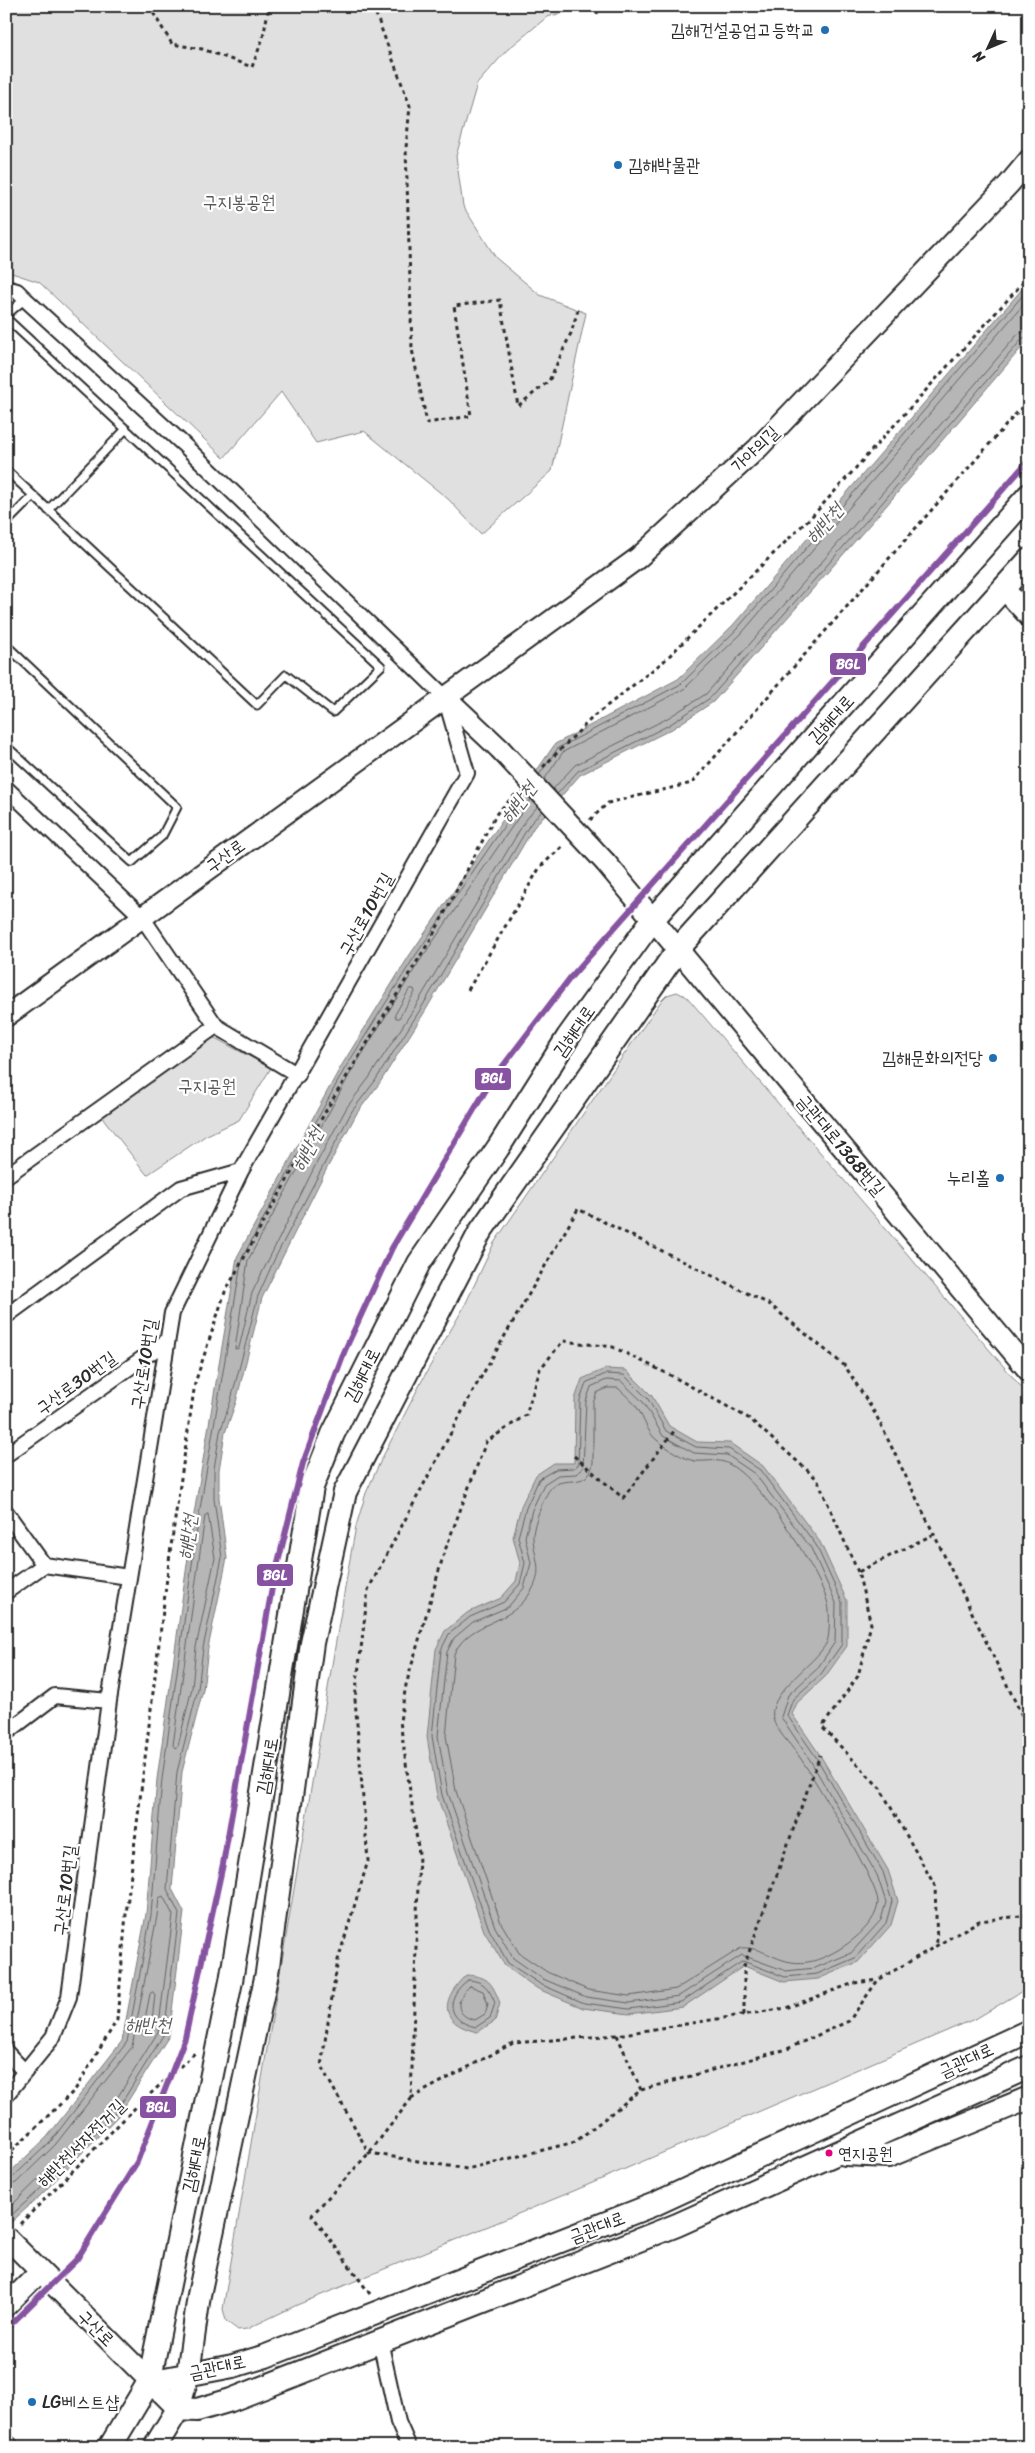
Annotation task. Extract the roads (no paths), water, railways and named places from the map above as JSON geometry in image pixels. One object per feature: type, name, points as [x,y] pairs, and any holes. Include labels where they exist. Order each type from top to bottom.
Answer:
[{"type":"main road","name":"김해대로","points":[[110,2447],[149,2382],[222,2028],[284,1666],[312,1487],[333,1434],[419,1263],[498,1148],[568,1037],[653,919],[1029,495]]},
{"type":"main road","name":"김해대로","points":[[155,2447],[178,2409],[188,2374],[199,2295],[267,1973],[312,1643],[345,1492],[480,1232],[679,948],[1029,560]]},
{"type":"main road","name":"금관대로","points":[[149,2382],[233,2366],[266,2356],[655,2204],[1029,2031]]},
{"type":"main road","name":"금관대로","points":[[178,2409],[197,2410],[231,2400],[677,2226],[841,2154],[1029,2067]]},
{"type":"main road","points":[[841,2154],[888,2156],[1029,2098]]},
{"type":"street","name":"가야의길","points":[[445,697],[645,552],[758,448],[1009,184],[1029,160]]},
{"type":"street","points":[[6,288],[17,292],[25,299],[183,444],[445,697]]},
{"type":"street","points":[[1004,589],[1029,616]]},
{"type":"street","name":"금관대로1368번길","points":[[445,697],[500,749],[606,863],[679,948],[1029,1371]]},
{"type":"street","name":"구산로10번길","points":[[6,2095],[53,2037],[68,1997],[109,1701],[172,1313],[241,1171],[298,1074],[467,773],[445,697]]},
{"type":"street","name":"구산로","points":[[6,1016],[445,697]]},
{"type":"street","points":[[6,788],[142,917],[216,1026],[298,1074]]},
{"type":"street","points":[[6,1176],[216,1026]]},
{"type":"street","points":[[6,1316],[181,1188],[241,1171]]},
{"type":"street","name":"구산로30번길","points":[[6,1455],[167,1341]]},
{"type":"street","points":[[6,1512],[44,1565]]},
{"type":"street","points":[[6,1592],[44,1565],[129,1577]]},
{"type":"street","points":[[6,1734],[55,1696],[109,1701]]},
{"type":"street","points":[[6,2052],[25,2072]]},
{"type":"street","name":"구산로","points":[[14,2236],[40,2272],[178,2409]]},
{"type":"street","points":[[6,2306],[40,2272]]},
{"type":"street","points":[[380,2341],[398,2422],[409,2447]]},
{"type":"street","points":[[6,2441],[12,2447]]},
{"type":"lane","points":[[6,470],[257,706],[286,674],[333,712],[381,666],[6,317],[25,299]]},
{"type":"lane","points":[[48,510],[126,429]]},
{"type":"lane","points":[[6,523],[33,496]]},
{"type":"lane","points":[[6,645],[177,807],[162,836],[132,862],[6,746]]},
{"type":"water","name":"해반천","points":[[1029,281],[1029,339],[886,506],[713,702],[672,729],[580,775],[534,827],[424,1013],[379,1084],[357,1113],[325,1172],[262,1298],[236,1402],[225,1433],[219,1470],[219,1498],[227,1558],[208,1648],[203,1690],[182,1772],[172,1889],[184,1912],[169,2036],[119,2115],[40,2196],[6,2227],[6,2176],[47,2137],[122,2041],[146,1914],[157,1779],[194,1514],[237,1257],[340,1068],[409,956],[555,744],[678,679],[733,625]]},
{"type":"water","points":[[605,1369],[626,1370],[652,1396],[669,1426],[697,1442],[730,1443],[763,1466],[820,1542],[847,1601],[847,1646],[825,1677],[797,1703],[792,1714],[820,1755],[888,1870],[898,1901],[891,1925],[858,1962],[818,1979],[784,1982],[744,1966],[683,2007],[629,2014],[583,2008],[538,1989],[505,1966],[484,1931],[437,1796],[427,1737],[436,1649],[445,1631],[467,1613],[501,1598],[516,1581],[520,1563],[513,1537],[521,1506],[536,1475],[554,1463],[574,1463],[575,1399],[582,1379]]},
{"type":"water","points":[[466,1975],[480,1977],[489,1982],[495,1990],[500,2003],[495,2021],[477,2032],[456,2023],[450,2017],[448,2010],[451,1993]]},
{"type":"place","name":"김해건설공업고등학교","points":[[825,30]]},
{"type":"place","name":"김해박물관","points":[[618,165]]},
{"type":"place","name":"김해문화의전당","points":[[993,1058]]},
{"type":"place","name":"누리홀","points":[[1000,1178]]},
{"type":"place","name":"연지공원","points":[[829,2153]]},
{"type":"place","name":"LG베스트샵","points":[[32,2402]]},
{"type":"park label","name":"구지봉공원","points":[[239,202]]},
{"type":"park label","name":"구지공원","points":[[207,1086]]}]
